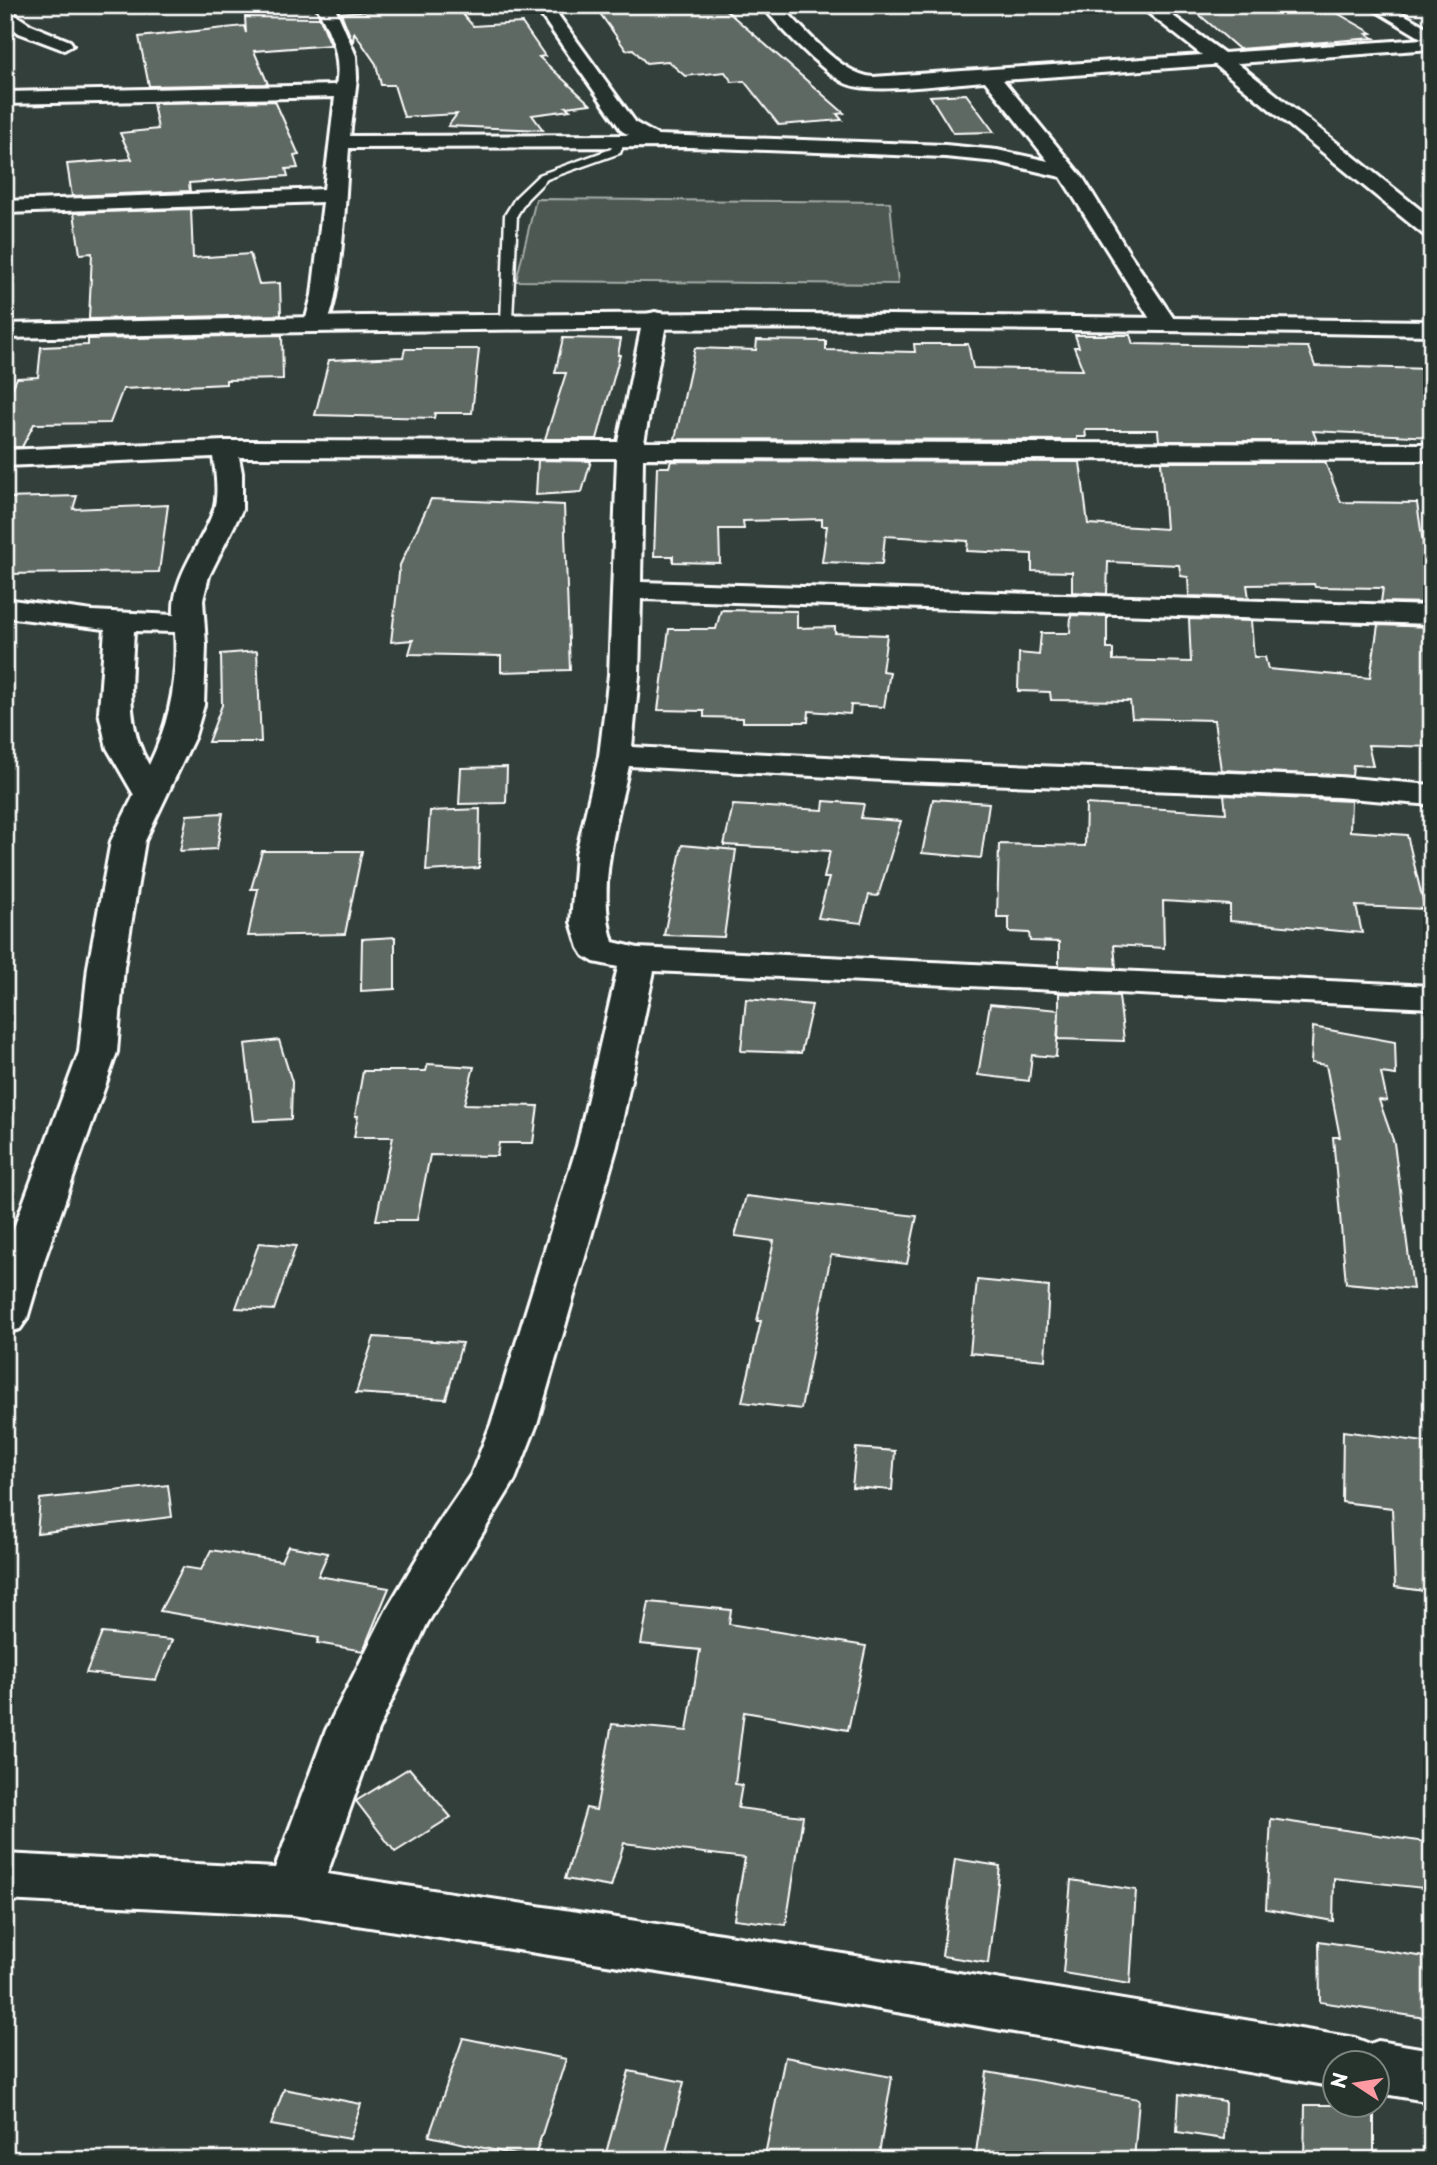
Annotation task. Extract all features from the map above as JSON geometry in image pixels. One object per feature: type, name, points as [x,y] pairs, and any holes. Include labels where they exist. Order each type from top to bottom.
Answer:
[{"type":"street","points":[[8,5],[5,12],[25,29],[64,45]]},
{"type":"street","points":[[317,322],[324,295],[345,91],[350,68],[346,47],[325,5]]},
{"type":"street","points":[[542,5],[629,127],[653,141]]},
{"type":"street","points":[[770,5],[839,72],[855,81],[882,83],[1432,44]]},
{"type":"street","points":[[1146,5],[1220,59],[1432,230]]},
{"type":"street","points":[[1374,5],[1432,37]]},
{"type":"street","points":[[991,76],[1076,182],[1118,253],[1164,322]]},
{"type":"street","points":[[5,98],[345,91]]},
{"type":"street","points":[[341,142],[653,141],[972,153],[1014,159],[1067,172]]},
{"type":"street","points":[[5,207],[334,195]]},
{"type":"street","points":[[655,319],[631,448],[624,675],[615,756],[593,854],[589,922],[597,948],[607,954],[638,959],[1432,997]]},
{"type":"street","points":[[5,331],[317,322],[655,319],[1164,322],[1432,328]]},
{"type":"street","points":[[5,1319],[24,1258],[98,1052],[106,967],[128,841],[179,736],[188,705],[191,645],[188,600],[195,576],[228,510],[229,473],[225,449]]},
{"type":"street","points":[[5,458],[225,449],[1432,452]]},
{"type":"street","points":[[625,590],[1432,615]]},
{"type":"street","points":[[5,608],[92,620],[189,624]]},
{"type":"street","points":[[120,620],[115,712],[123,748],[151,796]]},
{"type":"street","points":[[615,756],[902,771],[1324,787],[1432,795]]},
{"type":"street","points":[[293,1892],[321,1810],[358,1718],[405,1620],[452,1540],[492,1480],[514,1424],[597,1146],[638,959]]},
{"type":"street","points":[[5,1877],[293,1892],[695,1954],[1322,2058]]},
{"type":"street","points":[[1392,2069],[1432,2076]]},
{"type":"lane","points":[[506,320],[511,215],[522,197],[543,177],[599,159],[616,151],[619,143]]},
{"type":"shaded area","points":[[536,199],[890,202],[898,284],[516,281]]},
{"type":"building","points":[[455,5],[473,26],[522,23],[545,56],[539,57],[590,104],[566,107],[570,110],[532,115],[543,130],[448,126],[457,114],[404,117],[394,85],[381,85],[376,64],[354,32],[353,43],[341,13]]},
{"type":"building","points":[[594,5],[720,5],[844,113],[837,114],[842,120],[779,125],[744,81],[732,82],[725,72],[685,76],[668,61],[646,63],[633,49],[626,50]]},
{"type":"building","points":[[1188,5],[1323,5],[1372,33],[1367,34],[1374,38],[1239,49]]},
{"type":"building","points":[[245,17],[320,18],[331,45],[254,51],[268,84],[149,86],[139,37],[244,26],[246,33]]},
{"type":"building","points":[[966,94],[994,132],[953,133],[930,96]]},
{"type":"building","points":[[275,101],[299,155],[294,156],[298,168],[286,169],[288,176],[189,183],[190,191],[72,196],[67,164],[132,159],[120,133],[158,129],[153,103]]},
{"type":"building","points":[[191,209],[193,258],[250,254],[259,284],[280,283],[281,315],[89,319],[92,253],[80,254],[74,213]]},
{"type":"building","points":[[282,335],[283,379],[226,380],[226,384],[123,389],[110,423],[34,424],[22,447],[5,447],[5,404],[17,378],[38,377],[41,347],[88,345],[88,339]]},
{"type":"building","points":[[1075,335],[1130,335],[1133,344],[1308,347],[1315,366],[1432,369],[1432,437],[1313,431],[1317,441],[1159,441],[1158,430],[1085,430],[1086,437],[1077,437],[1077,440],[675,439],[695,348],[756,350],[757,340],[826,341],[826,350],[915,352],[914,344],[968,344],[973,368],[1083,370],[1074,347],[1079,347]]},
{"type":"building","points":[[563,338],[621,339],[620,355],[597,439],[545,439],[566,373],[555,373]]},
{"type":"building","points":[[405,349],[479,349],[472,413],[435,413],[434,418],[315,415],[329,360],[403,357]]},
{"type":"building","points":[[538,460],[591,461],[582,492],[536,495]]},
{"type":"building","points":[[671,461],[1080,462],[1088,524],[1166,529],[1161,462],[1325,462],[1341,502],[1417,503],[1432,603],[1381,602],[1383,588],[1315,587],[1314,584],[1247,585],[1249,598],[1189,596],[1188,577],[1181,576],[1179,565],[1108,562],[1107,594],[1072,592],[1072,572],[1032,571],[1032,554],[967,551],[968,541],[885,536],[882,564],[822,562],[827,526],[822,526],[822,519],[743,521],[744,529],[719,529],[720,563],[673,562],[673,556],[654,556],[657,467],[669,467]]},
{"type":"building","points":[[77,496],[73,509],[168,505],[159,572],[5,574],[5,498]]},
{"type":"building","points":[[431,499],[564,505],[570,670],[501,672],[501,656],[409,654],[413,640],[391,642],[400,565]]},
{"type":"building","points":[[721,610],[797,611],[797,628],[835,627],[835,633],[887,635],[882,671],[890,672],[884,707],[851,705],[850,714],[809,711],[808,722],[743,722],[743,718],[704,717],[704,711],[658,710],[669,629],[716,629]]},
{"type":"building","points":[[1071,615],[1107,616],[1107,649],[1113,649],[1113,660],[1191,662],[1189,619],[1251,621],[1254,657],[1265,657],[1268,669],[1370,678],[1378,625],[1432,627],[1432,747],[1368,745],[1373,766],[1353,765],[1352,776],[1221,770],[1214,720],[1132,718],[1130,701],[1051,700],[1050,692],[1018,691],[1019,653],[1039,655],[1041,633],[1070,633]]},
{"type":"building","points":[[257,651],[261,742],[208,742],[222,705],[221,654]]},
{"type":"building","points":[[507,767],[506,803],[459,804],[461,768]]},
{"type":"building","points":[[1224,795],[1351,801],[1350,831],[1407,835],[1425,909],[1356,906],[1362,933],[1230,921],[1230,905],[1163,901],[1164,948],[1114,945],[1116,968],[1059,966],[1059,942],[1030,941],[1029,933],[1009,932],[1009,917],[997,917],[999,844],[1085,846],[1086,804],[1226,813]]},
{"type":"building","points":[[933,799],[989,803],[981,858],[922,853]]},
{"type":"building","points":[[824,801],[864,804],[861,818],[901,821],[878,896],[869,895],[861,923],[818,918],[829,878],[824,878],[830,851],[724,845],[733,805],[823,810]]},
{"type":"building","points":[[480,809],[479,868],[426,871],[430,811]]},
{"type":"building","points":[[223,813],[217,849],[180,851],[187,815]]},
{"type":"building","points":[[682,845],[736,850],[724,937],[664,935]]},
{"type":"building","points":[[262,851],[362,851],[345,934],[248,936],[258,889],[251,889]]},
{"type":"building","points":[[395,937],[395,989],[361,991],[362,939]]},
{"type":"building","points":[[1059,993],[1119,996],[1124,1041],[1058,1039],[1059,1012],[1056,1057],[1032,1055],[1029,1081],[978,1075],[990,1004],[1059,1010]]},
{"type":"building","points":[[746,999],[812,1005],[801,1053],[741,1051]]},
{"type":"building","points":[[1313,1027],[1395,1042],[1396,1075],[1381,1073],[1387,1101],[1379,1100],[1394,1143],[1413,1289],[1346,1283],[1333,1137],[1340,1137],[1326,1065],[1311,1063]]},
{"type":"building","points":[[279,1040],[292,1082],[291,1119],[254,1121],[245,1044]]},
{"type":"building","points":[[428,1064],[474,1067],[464,1104],[538,1106],[533,1143],[499,1143],[497,1156],[430,1155],[417,1220],[376,1220],[393,1137],[354,1137],[363,1071],[426,1071]]},
{"type":"building","points":[[746,1196],[917,1216],[907,1264],[831,1255],[801,1409],[742,1402],[761,1321],[757,1321],[774,1241],[735,1236]]},
{"type":"building","points":[[259,1243],[296,1246],[274,1310],[236,1308]]},
{"type":"building","points":[[977,1280],[1049,1287],[1045,1360],[970,1353]]},
{"type":"building","points":[[374,1337],[462,1343],[446,1399],[356,1393]]},
{"type":"building","points":[[1343,1431],[1432,1443],[1432,1514],[1429,1513],[1432,1592],[1395,1587],[1392,1508],[1342,1502]]},
{"type":"building","points":[[856,1448],[895,1451],[892,1490],[852,1487]]},
{"type":"building","points":[[168,1485],[172,1517],[37,1533],[40,1499]]},
{"type":"building","points":[[288,1546],[328,1553],[318,1576],[389,1588],[363,1651],[317,1643],[319,1638],[160,1611],[183,1567],[201,1570],[211,1550],[281,1561]]},
{"type":"building","points":[[649,1602],[731,1610],[729,1624],[866,1646],[848,1730],[744,1712],[735,1784],[742,1785],[738,1808],[803,1816],[786,1925],[734,1919],[745,1858],[624,1843],[611,1887],[565,1879],[586,1808],[596,1810],[612,1724],[687,1731],[700,1650],[641,1644]]},
{"type":"building","points":[[102,1633],[172,1640],[156,1680],[86,1673]]},
{"type":"building","points":[[409,1768],[451,1817],[395,1852],[356,1801]]},
{"type":"building","points":[[1271,1819],[1432,1843],[1432,1889],[1334,1878],[1333,1921],[1266,1909]]},
{"type":"building","points":[[955,1859],[1000,1866],[988,1963],[942,1956]]},
{"type":"building","points":[[1071,1880],[1136,1890],[1130,1984],[1063,1973]]},
{"type":"building","points":[[1319,1941],[1432,1958],[1432,2019],[1320,2002]]},
{"type":"building","points":[[463,2038],[566,2059],[534,2159],[429,2136]]},
{"type":"building","points":[[785,2057],[892,2077],[878,2160],[764,2160]]},
{"type":"building","points":[[629,2071],[684,2082],[664,2160],[604,2160]]},
{"type":"building","points":[[987,2072],[1139,2099],[1134,2160],[975,2160]]},
{"type":"building","points":[[284,2089],[361,2104],[350,2139],[271,2125]]},
{"type":"building","points":[[1179,2094],[1225,2101],[1224,2139],[1177,2132]]},
{"type":"building","points":[[1305,2105],[1322,2105],[1322,2120],[1374,2120],[1374,2160],[1304,2160]]}]
